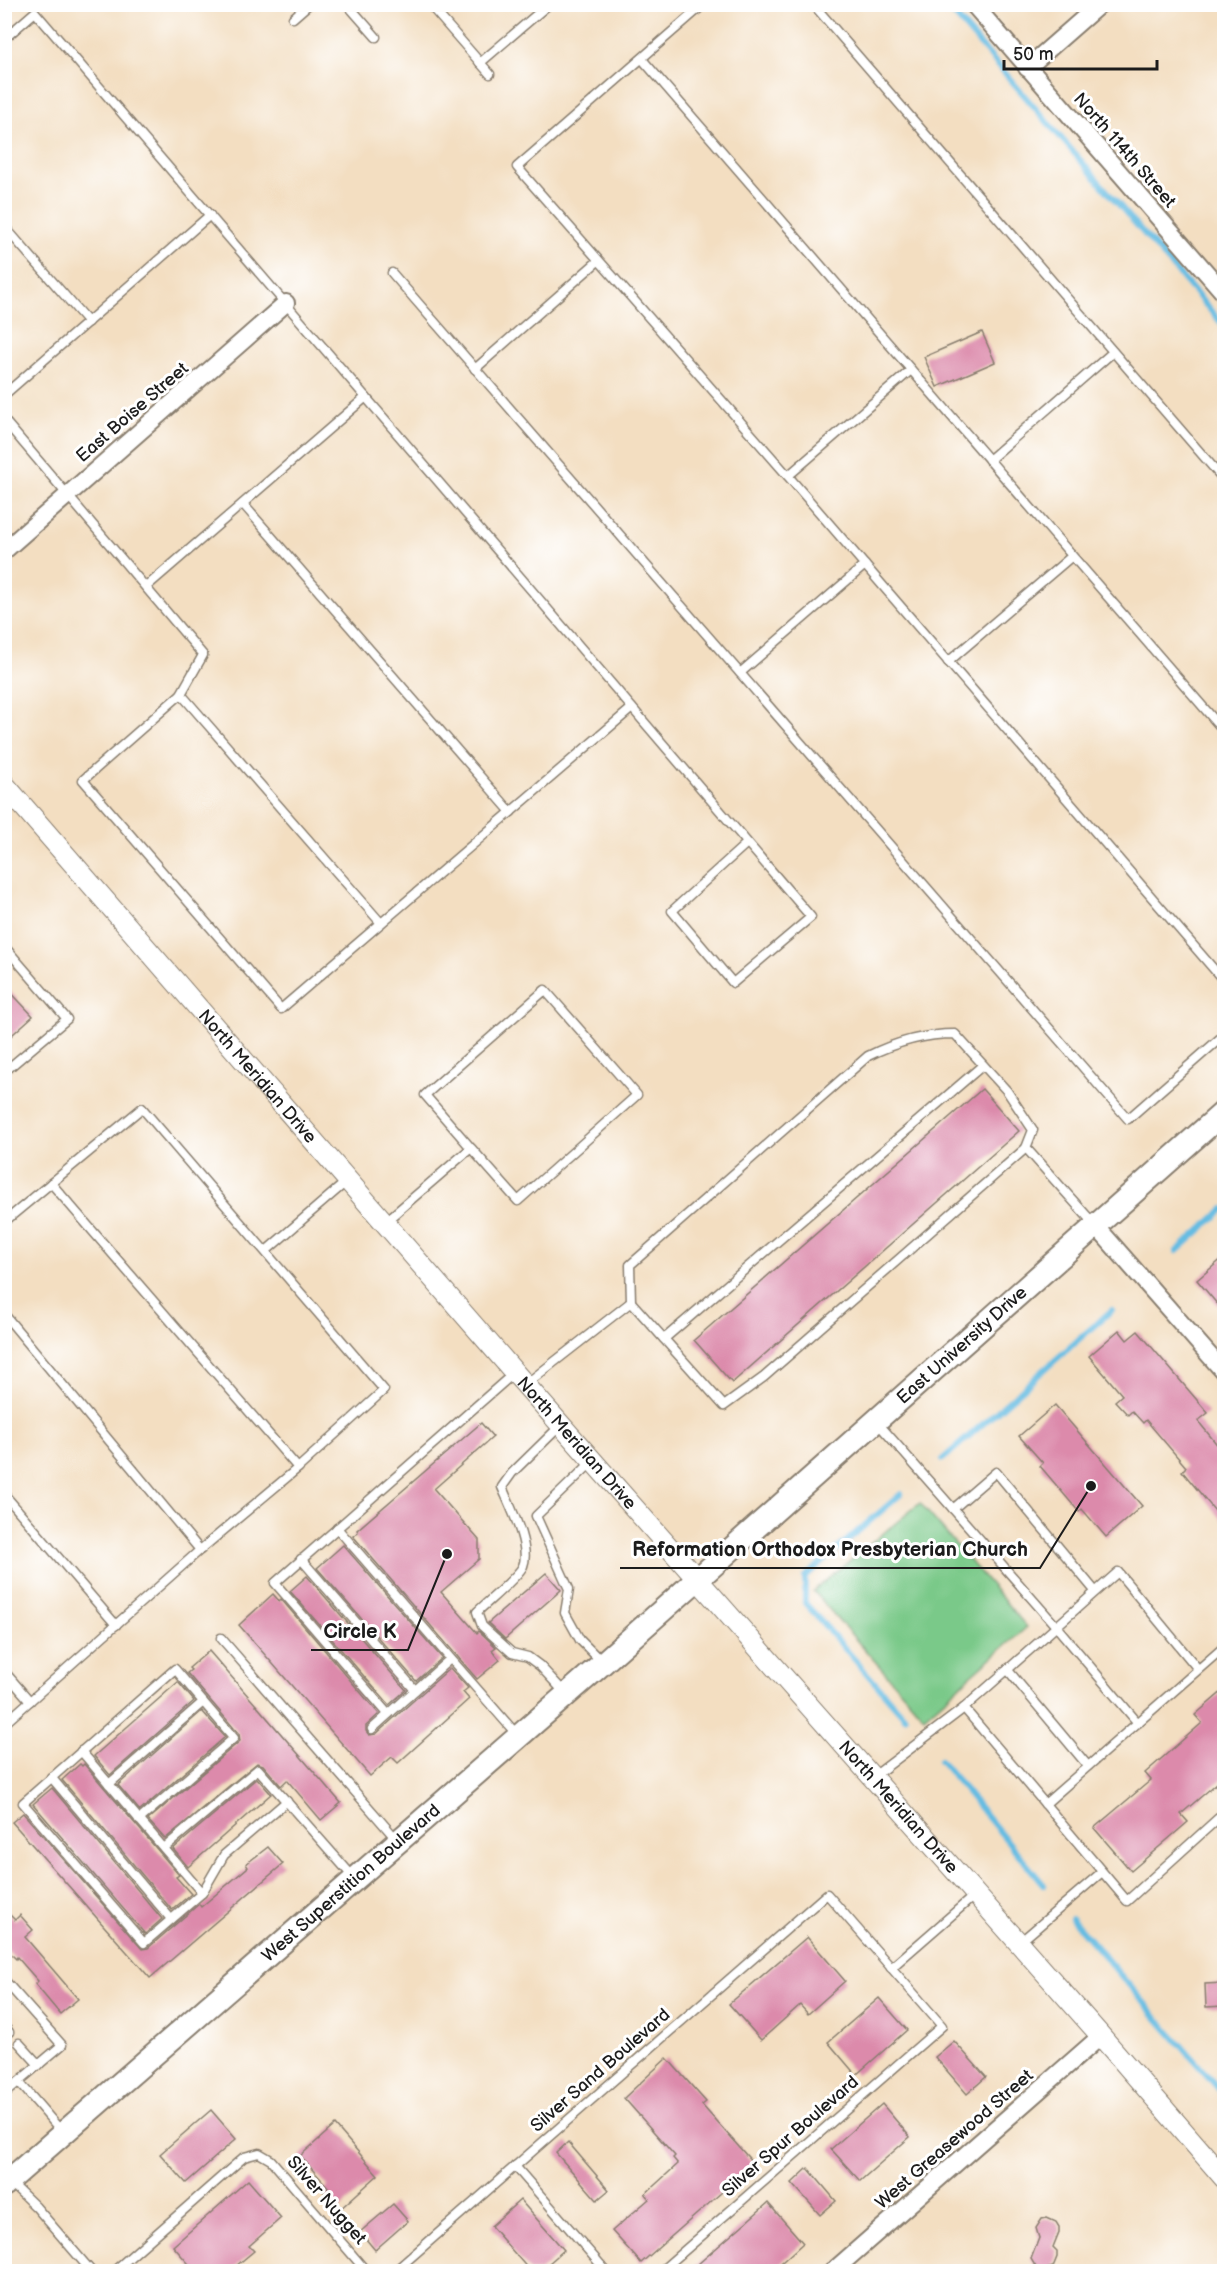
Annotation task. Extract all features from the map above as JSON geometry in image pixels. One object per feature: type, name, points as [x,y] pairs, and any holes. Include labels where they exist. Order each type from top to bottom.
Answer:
[{"type":"main road","name":"East University Drive","points":[[698,1578],[1224,1112]]},
{"type":"main road","name":"West Superstition Boulevard","points":[[6,2181],[567,1695],[698,1578]]},
{"type":"street","name":"North 114th Street","points":[[973,4],[1224,293]]},
{"type":"street","points":[[1027,68],[1100,4]]},
{"type":"street","name":"East Boise Street","points":[[4,551],[286,303]]},
{"type":"street","name":"North Meridian Drive","points":[[4,784],[520,1379],[698,1578],[1224,2178]]},
{"type":"street","points":[[1096,1226],[1224,1372]]},
{"type":"street","name":"West Greasewood Street","points":[[832,2271],[1101,2036]]},
{"type":"lane","points":[[293,18],[309,4]]},
{"type":"lane","points":[[347,4],[376,37]]},
{"type":"lane","points":[[429,4],[490,74]]},
{"type":"lane","points":[[480,63],[549,4]]},
{"type":"lane","points":[[704,4],[517,167],[788,476],[1224,981]]},
{"type":"lane","points":[[813,4],[1224,480]]},
{"type":"lane","points":[[4,39],[35,12],[811,916],[733,983],[672,911],[747,843]]},
{"type":"lane","points":[[642,59],[1224,731]]},
{"type":"lane","points":[[4,395],[210,215]]},
{"type":"lane","points":[[4,226],[88,322]]},
{"type":"lane","points":[[475,369],[598,261]]},
{"type":"lane","points":[[392,273],[1128,1119],[1224,1035]]},
{"type":"lane","points":[[989,460],[1113,352]]},
{"type":"lane","points":[[788,476],[911,370]]},
{"type":"lane","points":[[146,587],[366,397]]},
{"type":"lane","points":[[4,420],[204,655],[181,694],[83,780],[281,1009],[632,708]]},
{"type":"lane","points":[[243,504],[511,812]]},
{"type":"lane","points":[[948,662],[1072,556]]},
{"type":"lane","points":[[740,673],[865,565]]},
{"type":"lane","points":[[181,694],[381,923]]},
{"type":"lane","points":[[4,946],[67,1019],[4,1072]]},
{"type":"lane","points":[[545,990],[637,1095],[518,1201],[471,1148],[425,1095],[545,990]]},
{"type":"lane","points":[[932,1034],[955,1034],[1007,1091],[1033,1130],[1026,1148],[764,1377],[724,1406],[631,1302],[630,1265],[868,1056],[889,1046],[932,1034]]},
{"type":"lane","points":[[664,1339],[983,1065]]},
{"type":"lane","points":[[4,1222],[142,1108],[384,1390],[298,1468],[200,1550],[4,1724]]},
{"type":"lane","points":[[385,1223],[471,1148]]},
{"type":"lane","points":[[1026,1148],[1096,1226]]},
{"type":"lane","points":[[266,1251],[348,1180]]},
{"type":"lane","points":[[51,1183],[298,1468]]},
{"type":"lane","points":[[388,1714],[275,1583],[337,1528],[520,1379],[631,1302]]},
{"type":"lane","points":[[4,1314],[200,1550]]},
{"type":"lane","points":[[876,1421],[1138,1723]]},
{"type":"lane","points":[[561,1425],[512,1473],[502,1487],[526,1556],[522,1569],[477,1612],[482,1626],[512,1653],[528,1657],[540,1666],[567,1695]]},
{"type":"lane","points":[[593,1461],[536,1516],[569,1588],[565,1613],[580,1640],[603,1663]]},
{"type":"lane","points":[[953,1509],[996,1472],[1095,1591]]},
{"type":"lane","points":[[4,1494],[116,1625]]},
{"type":"lane","points":[[337,1528],[518,1737]]},
{"type":"lane","points":[[302,1559],[415,1690]]},
{"type":"lane","points":[[873,1777],[964,1708],[1055,1625],[1118,1572],[1198,1669]]},
{"type":"lane","points":[[221,1638],[398,1841]]},
{"type":"lane","points":[[1045,1804],[1224,1647]]},
{"type":"lane","points":[[372,1729],[450,1659]]},
{"type":"lane","points":[[1007,1669],[1088,1766]]},
{"type":"lane","points":[[140,1820],[234,1738],[175,1670],[23,1803],[144,1943],[202,1893],[224,1855],[287,1801]]},
{"type":"lane","points":[[4,1671],[30,1701]]},
{"type":"lane","points":[[109,1784],[203,1702]]},
{"type":"lane","points":[[964,1708],[1127,1901],[1224,1813]]},
{"type":"lane","points":[[81,1751],[202,1893]]},
{"type":"lane","points":[[164,1848],[258,1768],[355,1879]]},
{"type":"lane","points":[[51,1777],[171,1919]]},
{"type":"lane","points":[[1019,1943],[1102,1872]]},
{"type":"lane","name":"Silver Sand Boulevard","points":[[394,2271],[827,1894],[891,1968]]},
{"type":"lane","points":[[891,1968],[976,1894]]},
{"type":"lane","name":"Silver Spur Boulevard","points":[[660,2271],[942,2026],[891,1968]]},
{"type":"lane","points":[[4,2094],[62,2045],[6,1982]]},
{"type":"lane","points":[[19,2043],[39,2065]]},
{"type":"lane","points":[[19,2082],[64,2133]]},
{"type":"lane","name":"Silver Nugget","points":[[113,2271],[244,2157],[259,2153],[271,2160],[367,2271]]},
{"type":"lane","points":[[515,2166],[607,2271]]},
{"type":"lane","points":[[6,2181],[36,2207],[92,2271]]},
{"type":"green space","points":[[920,1503],[1027,1627],[924,1717],[813,1591]]},
{"type":"building","points":[[982,332],[995,362],[937,387],[924,357]]},
{"type":"building","points":[[4,985],[33,1016],[4,1042]]},
{"type":"building","points":[[982,1089],[1019,1131],[732,1383],[694,1340]]},
{"type":"building","points":[[1224,1257],[1224,1312],[1197,1280]]},
{"type":"building","points":[[1119,1330],[1127,1340],[1138,1331],[1208,1413],[1198,1421],[1224,1453],[1224,1522],[1182,1471],[1186,1467],[1146,1420],[1143,1423],[1132,1411],[1128,1415],[1115,1401],[1122,1395],[1089,1356]]},
{"type":"building","points":[[1055,1405],[1142,1506],[1106,1537],[1082,1509],[1079,1512],[1040,1466],[1043,1463],[1019,1436]]},
{"type":"building","points":[[481,1423],[493,1437],[434,1489],[479,1540],[479,1559],[441,1592],[477,1633],[479,1631],[496,1647],[492,1650],[500,1660],[477,1679],[353,1536],[358,1532],[357,1530]]},
{"type":"building","points":[[343,1545],[442,1658],[416,1681],[317,1568]]},
{"type":"building","points":[[546,1573],[561,1590],[505,1639],[488,1623]]},
{"type":"building","points":[[307,1576],[406,1690],[389,1705],[290,1591]]},
{"type":"building","points":[[273,1594],[279,1601],[281,1599],[379,1714],[366,1726],[369,1735],[376,1734],[450,1668],[468,1688],[463,1692],[469,1699],[398,1763],[392,1757],[370,1776],[239,1625]]},
{"type":"building","points":[[209,1651],[341,1803],[321,1820],[287,1780],[281,1786],[263,1765],[257,1763],[165,1839],[148,1820],[240,1741],[239,1734],[187,1673],[191,1670],[189,1668]]},
{"type":"building","points":[[178,1682],[194,1701],[110,1775],[94,1756]]},
{"type":"building","points":[[1224,1690],[1224,1777],[1181,1814],[1188,1822],[1131,1871],[1094,1828],[1151,1780],[1145,1773],[1202,1723],[1195,1715]]},
{"type":"building","points":[[202,1711],[225,1737],[140,1811],[118,1785]]},
{"type":"building","points":[[80,1764],[82,1766],[84,1764],[179,1875],[176,1877],[191,1894],[172,1910],[62,1780]]},
{"type":"building","points":[[257,1778],[271,1794],[188,1867],[173,1849]]},
{"type":"building","points":[[52,1788],[162,1919],[145,1934],[33,1804]]},
{"type":"building","points":[[23,1813],[142,1949],[148,1948],[199,1904],[201,1907],[248,1867],[246,1864],[268,1847],[283,1864],[150,1978],[12,1822]]},
{"type":"building","points":[[4,1909],[15,1920],[20,1915],[33,1930],[25,1937],[78,1999],[60,2014],[35,1984],[38,1981],[17,1957],[16,1959],[4,1947]]},
{"type":"building","points":[[807,1937],[845,1981],[808,2014],[800,2005],[761,2040],[729,2004]]},
{"type":"building","points":[[1224,1983],[1224,2006],[1206,2007],[1205,1984]]},
{"type":"building","points":[[879,1998],[907,2030],[856,2075],[828,2042]]},
{"type":"building","points":[[954,2041],[986,2077],[967,2094],[935,2057]]},
{"type":"building","points":[[667,2058],[706,2102],[702,2105],[754,2164],[641,2263],[612,2231],[649,2199],[645,2194],[678,2164],[673,2158],[675,2156],[624,2098]]},
{"type":"building","points":[[882,2104],[910,2137],[860,2181],[831,2149]]},
{"type":"building","points":[[211,2110],[236,2139],[186,2183],[160,2154]]},
{"type":"building","points":[[335,2125],[378,2175],[339,2210],[323,2191],[328,2187],[300,2156]]},
{"type":"building","points":[[568,2142],[609,2190],[597,2200],[556,2153]]},
{"type":"building","points":[[808,2168],[836,2201],[820,2215],[792,2183]]},
{"type":"building","points":[[248,2180],[281,2218],[249,2246],[254,2251],[230,2271],[195,2271],[173,2246]]},
{"type":"building","points":[[520,2200],[564,2250],[540,2271],[530,2271],[491,2226]]},
{"type":"building","points":[[768,2203],[803,2243],[772,2271],[690,2271]]},
{"type":"building","points":[[393,2204],[408,2221],[375,2250],[360,2232]]},
{"type":"building","points":[[1047,2218],[1056,2222],[1059,2232],[1053,2247],[1057,2251],[1057,2257],[1053,2267],[1043,2270],[1037,2269],[1031,2259],[1039,2238],[1036,2228],[1042,2219]]},
{"type":"waterway","points":[[945,4],[1224,326]]},
{"type":"waterway","points":[[1177,1251],[1224,1209]]},
{"type":"waterway","points":[[943,1459],[1112,1310]]},
{"type":"waterway","points":[[901,1494],[805,1577],[805,1603],[905,1717]]},
{"type":"waterway","points":[[940,1760],[1044,1885]]},
{"type":"waterway","points":[[1072,1919],[1224,2095]]},
{"type":"place","name":"Reformation Orthodox Presbyterian Church","points":[[1091,1486]]},
{"type":"place","name":"Circle K","points":[[447,1554]]}]
